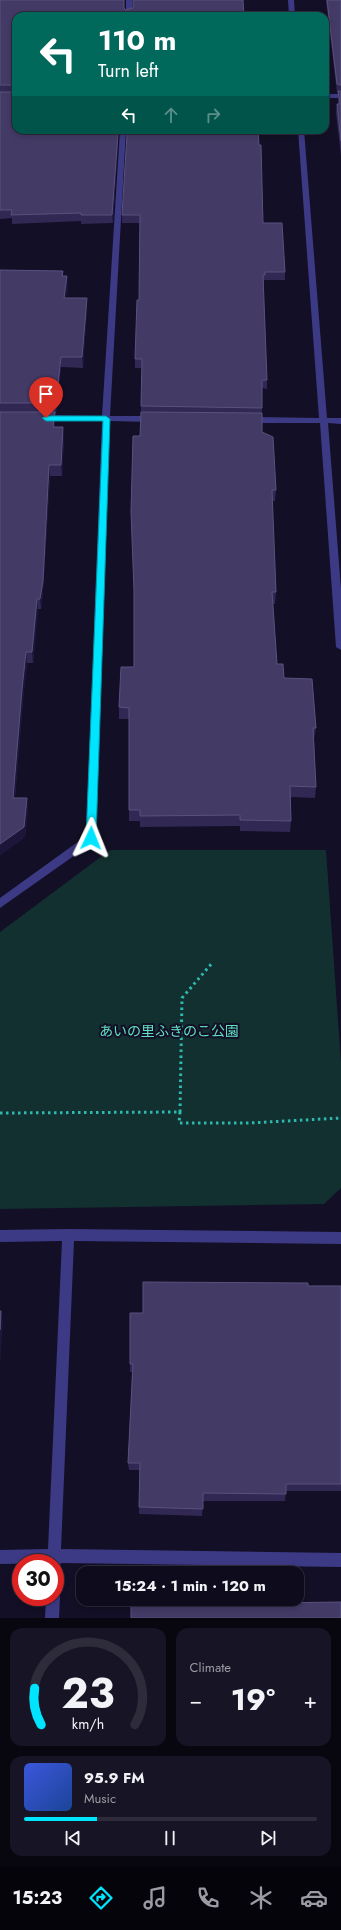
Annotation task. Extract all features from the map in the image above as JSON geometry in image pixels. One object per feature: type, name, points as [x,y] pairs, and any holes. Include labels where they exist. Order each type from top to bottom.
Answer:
[{"type":"street","points":[[128,12],[129,0]]},
{"type":"street","points":[[291,0],[292,12]]},
{"type":"street","points":[[329,96],[341,96]]},
{"type":"street","points":[[0,904],[91,838],[106,419],[123,134]]},
{"type":"street","points":[[302,134],[341,646]]},
{"type":"street","points":[[30,418],[161,419]]},
{"type":"street","points":[[239,420],[341,421]]},
{"type":"street","points":[[54,1554],[68,1235]]},
{"type":"street","points":[[0,1236],[68,1235],[341,1238]]},
{"type":"street","points":[[0,1557],[12,1557]]},
{"type":"street","points":[[64,1559],[341,1560]]},
{"type":"street","points":[[52,1618],[53,1606]]},
{"type":"path","points":[[213,962],[182,998],[180,1123],[249,1123],[341,1118]]},
{"type":"path","points":[[0,1114],[180,1112]]},
{"type":"green space","name":"あいの里ふきのこ公園","points":[[110,850],[326,850],[341,1063],[341,1188],[324,1204],[0,1209],[0,932]]},
{"type":"building","points":[[0,0],[124,0],[124,8],[126,10],[133,8],[133,0],[243,0],[244,12],[12,12],[12,85],[0,85]]},
{"type":"building","points":[[327,0],[341,0],[341,85],[337,84]]},
{"type":"building","points":[[338,91],[341,91],[341,141],[337,104],[340,104]]},
{"type":"building","points":[[0,92],[12,92],[12,134],[118,134],[112,215],[81,215],[81,213],[11,215],[12,210],[0,210]]},
{"type":"building","points":[[127,134],[258,134],[259,145],[261,145],[263,223],[282,223],[285,272],[265,272],[265,275],[263,275],[267,380],[262,380],[262,408],[141,406],[142,359],[135,359],[137,300],[139,300],[140,215],[122,215]]},
{"type":"building","points":[[0,270],[63,271],[62,276],[67,276],[64,298],[87,298],[82,357],[61,357],[56,403],[0,403]]},
{"type":"building","points":[[0,412],[55,412],[53,427],[63,427],[61,465],[49,465],[43,581],[40,599],[37,599],[32,652],[26,652],[22,689],[13,798],[27,798],[24,827],[0,844]]},
{"type":"building","points":[[141,412],[262,413],[262,432],[273,437],[276,490],[272,490],[276,592],[272,592],[277,664],[283,664],[284,678],[312,679],[316,728],[313,728],[316,787],[290,786],[291,821],[240,820],[240,815],[140,816],[140,810],[129,810],[129,708],[119,707],[121,667],[134,667],[134,591],[131,511],[133,436],[140,436]]},
{"type":"building","points":[[143,1282],[308,1283],[308,1286],[341,1286],[341,1484],[286,1484],[286,1494],[203,1493],[203,1509],[139,1507],[140,1463],[128,1463],[133,1364],[130,1364],[130,1313],[143,1313]]},
{"type":"building","points":[[304,1602],[341,1602],[341,1618],[131,1618],[131,1606],[304,1606]]},
{"type":"route","points":[[46,418],[106,419],[91,838]]}]
